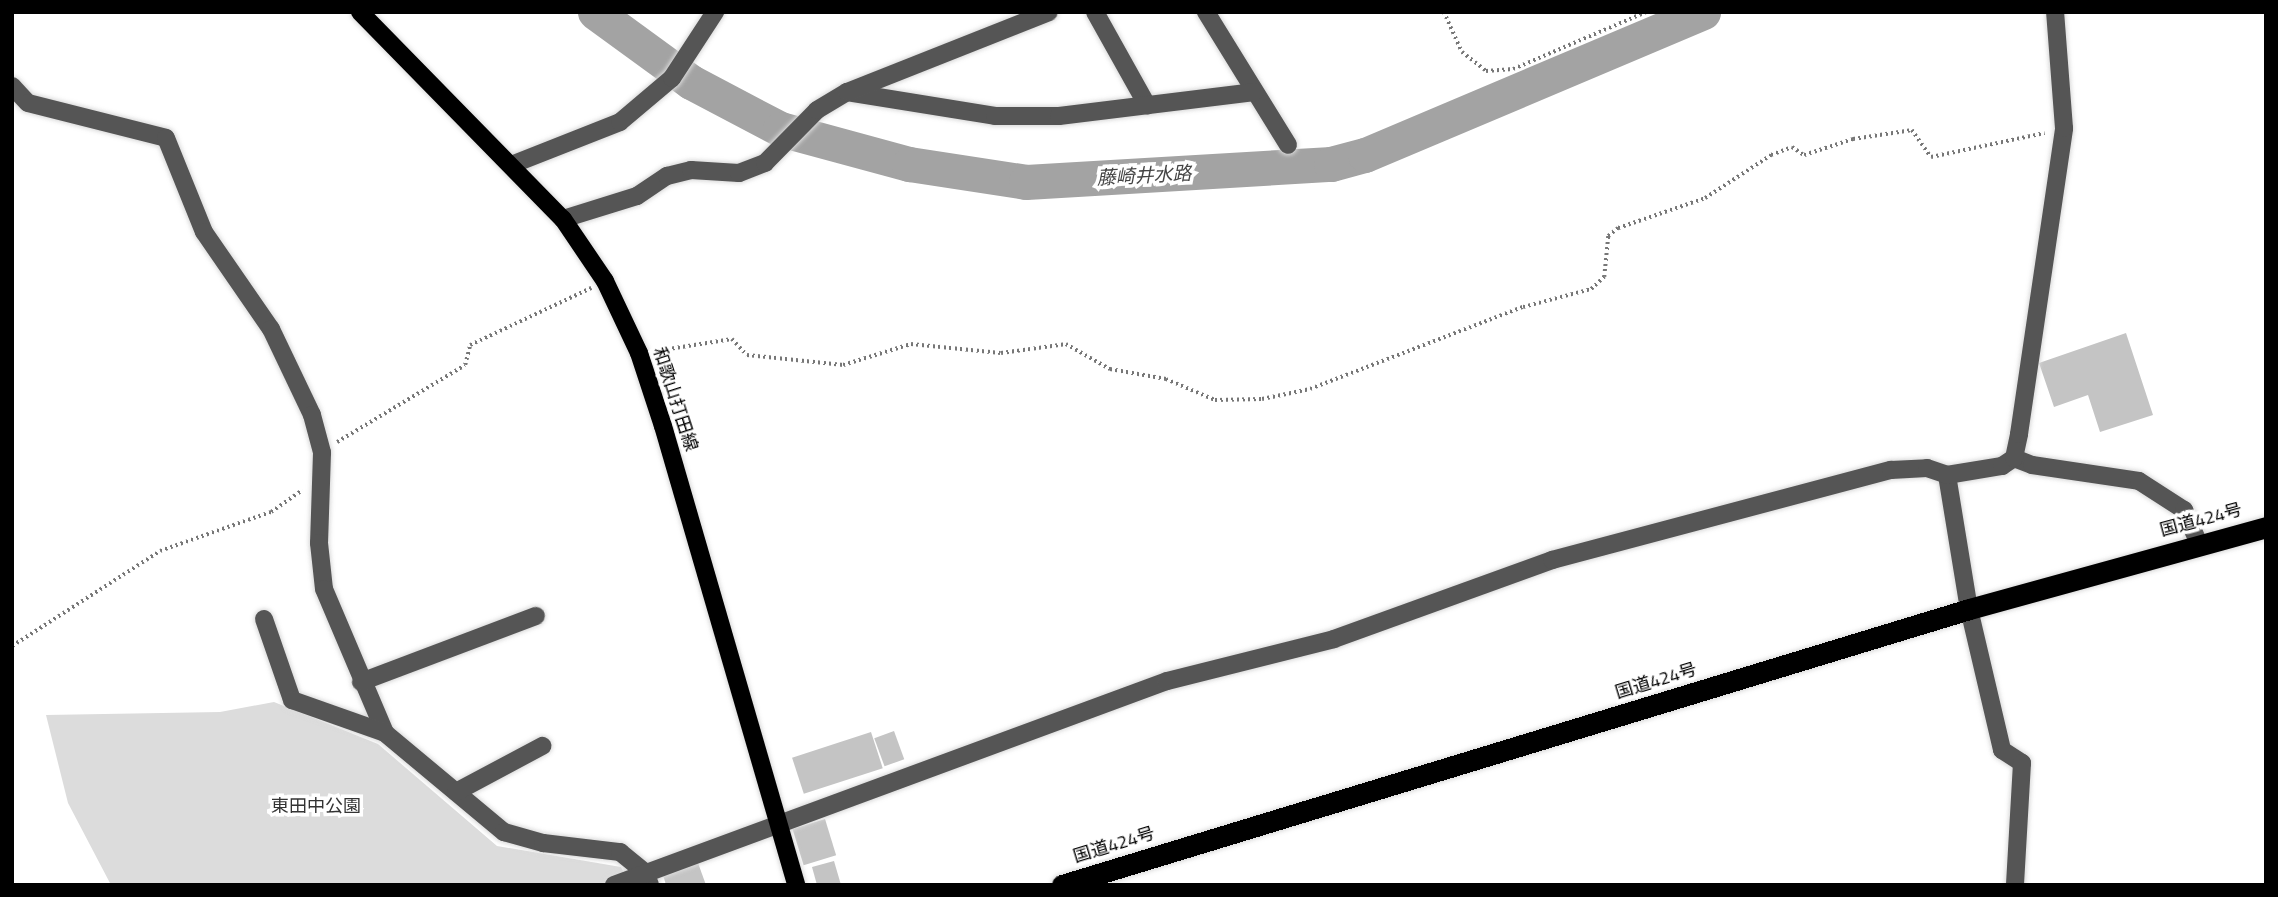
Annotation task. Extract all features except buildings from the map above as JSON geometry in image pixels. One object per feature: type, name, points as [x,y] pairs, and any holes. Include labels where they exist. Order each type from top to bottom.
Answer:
[{"type":"highway","name":"国道424号","points":[[1062,885],[1969,609],[2266,527]]},
{"type":"main road","name":"和歌山打田線","points":[[360,12],[563,219],[605,281],[639,354],[713,594],[796,885]]},
{"type":"street","points":[[512,165],[620,122],[672,78],[715,12]]},
{"type":"street","points":[[563,219],[637,197],[667,176],[691,170],[739,173],[765,163],[794,134],[847,92],[1049,12]]},
{"type":"street","points":[[1095,12],[1147,104]]},
{"type":"street","points":[[1206,12],[1288,145]]},
{"type":"street","points":[[614,885],[647,878],[777,821],[1167,681],[1334,639],[1552,560],[1891,470],[1927,468],[1947,475],[2002,466],[2014,458],[2064,128],[2055,12]]},
{"type":"street","points":[[12,86],[28,103],[166,138],[204,232],[271,329],[312,415],[323,453],[319,543],[324,589],[361,682],[385,733]]},
{"type":"street","points":[[847,92],[995,116],[1059,116],[1255,92]]},
{"type":"street","points":[[2014,458],[2032,465],[2139,481],[2184,510],[2199,544]]},
{"type":"street","points":[[1947,475],[1969,609],[2002,750],[2022,763],[2015,885]]},
{"type":"street","points":[[361,682],[536,616]]},
{"type":"street","points":[[264,619],[292,699],[385,733],[504,832],[620,852],[647,878]]},
{"type":"street","points":[[456,792],[542,747]]},
{"type":"path","points":[[1444,12],[1462,52],[1486,71],[1513,69],[1646,12]]},
{"type":"path","points":[[639,354],[732,339],[747,355],[843,365],[911,344],[1001,353],[1066,344],[1110,369],[1166,379],[1215,400],[1262,398],[1310,389],[1523,307],[1591,289],[1604,277],[1608,236],[1618,228],[1704,198],[1771,155],[1792,147],[1804,155],[1853,139],[1912,130],[1931,157],[2064,128]]},
{"type":"path","points":[[323,453],[353,428],[465,365],[470,345],[605,281]]},
{"type":"path","points":[[12,646],[160,551],[271,512],[300,494],[306,483]]},
{"type":"green space","name":"東田中公園","points":[[274,702],[378,744],[497,846],[621,867],[630,885],[111,885],[68,803],[46,715],[220,712]]},
{"type":"waterway","name":"藤崎井水路","points":[[595,12],[691,82],[780,129],[909,164],[1026,182],[1331,164],[1365,155],[1703,12]]}]
